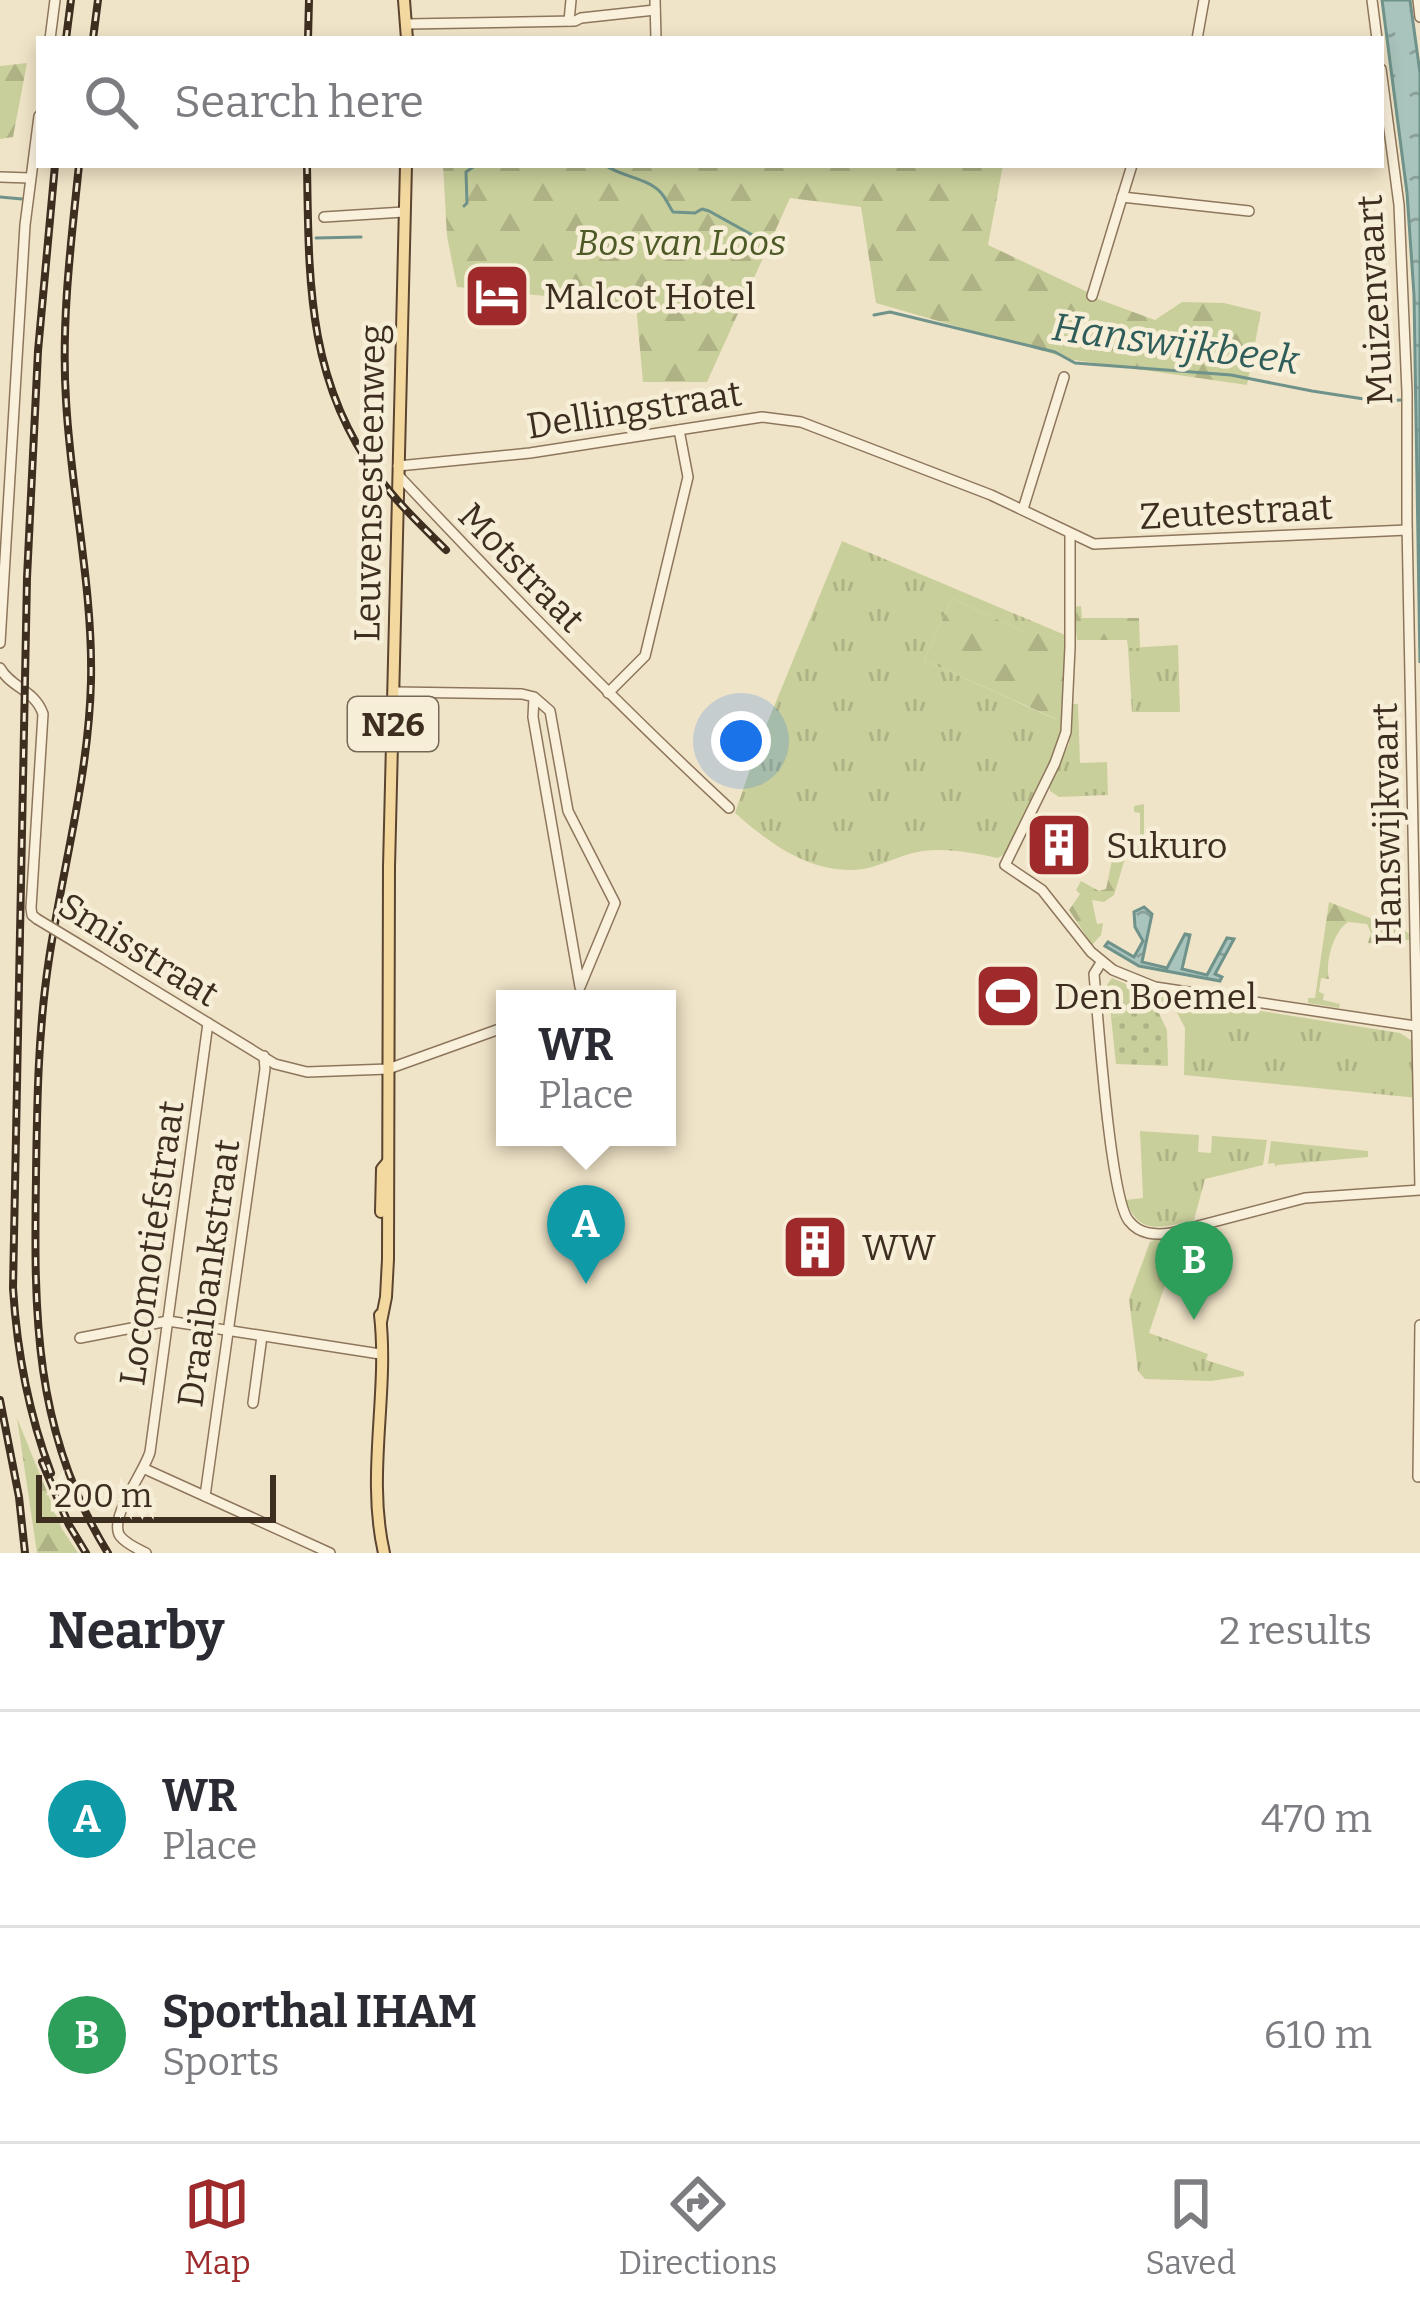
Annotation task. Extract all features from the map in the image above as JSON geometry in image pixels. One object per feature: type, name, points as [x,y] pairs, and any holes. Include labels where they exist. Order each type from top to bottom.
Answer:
[{"type":"main road","points":[[407,0],[407,36]]},
{"type":"main road","name":"Leuvensesteenweg","points":[[380,1553],[374,1524],[382,1168],[387,1163],[389,867],[406,168]]},
{"type":"street","points":[[50,36],[55,0]]},
{"type":"street","points":[[569,21],[571,0]]},
{"type":"street","points":[[1198,36],[1204,0]]},
{"type":"street","points":[[1372,0],[1377,36]]},
{"type":"street","points":[[1418,0],[1420,17]]},
{"type":"street","points":[[407,24],[569,21],[655,5],[656,36]]},
{"type":"street","name":"Muizenvaart","points":[[1384,95],[1399,205],[1407,530]]},
{"type":"street","points":[[0,643],[23,253],[36,139]]},
{"type":"street","points":[[1092,296],[1131,168]]},
{"type":"street","points":[[0,177],[30,184]]},
{"type":"street","points":[[1122,197],[1249,211]]},
{"type":"street","points":[[324,217],[404,212]]},
{"type":"street","points":[[1023,509],[1064,377]]},
{"type":"street","name":"Dellingstraat","points":[[399,471],[762,417],[801,422],[1023,509],[1070,534]]},
{"type":"street","points":[[608,693],[645,656],[688,477],[679,430]]},
{"type":"street","name":"Motstraat","points":[[399,471],[515,600],[729,808]]},
{"type":"street","name":"Zeutestraat","points":[[1070,534],[1094,544],[1407,530]]},
{"type":"street","name":"Hanswijkvaart","points":[[1407,530],[1420,1190]]},
{"type":"street","points":[[1070,534],[1066,731],[1055,764],[1005,865],[1042,890],[1102,961],[1133,980],[1415,1026]]},
{"type":"street","name":"Smisstraat","points":[[0,668],[7,679],[36,699],[43,714],[32,915],[275,1064],[296,1071],[388,1069],[496,1030]]},
{"type":"street","points":[[0,692],[7,679]]},
{"type":"street","points":[[394,692],[522,694],[534,697],[550,711],[568,812],[615,903],[578,990]]},
{"type":"street","points":[[534,697],[533,717],[580,987]]},
{"type":"street","points":[[1102,961],[1094,974],[1117,1183],[1126,1217],[1144,1232],[1161,1234],[1305,1198],[1420,1190]]},
{"type":"street","name":"Locomotiefstraat","points":[[146,1553],[122,1539],[117,1520],[150,1452],[208,1023]]},
{"type":"street","name":"Draaibankstraat","points":[[206,1496],[265,1069],[263,1056]]},
{"type":"street","points":[[80,1338],[168,1321],[380,1354]]},
{"type":"street","points":[[1418,1477],[1420,1325]]},
{"type":"street","points":[[253,1403],[262,1336]]},
{"type":"street","points":[[145,1468],[330,1553]]},
{"type":"green space","points":[[27,63],[13,137],[0,139],[0,66]]},
{"type":"green space","name":"Bos van Loos","points":[[443,168],[1002,168],[988,245],[1095,298],[1155,320],[1182,302],[1224,303],[1261,312],[1247,385],[1074,360],[876,303],[861,207],[790,198],[707,382],[643,382],[636,305],[457,287],[447,236]]},
{"type":"green space","points":[[842,541],[1065,635],[1065,640],[1023,632],[952,598],[924,660],[1055,719],[1064,713],[1056,750],[1041,785],[1006,853],[998,858],[933,850],[860,870],[834,869],[788,852],[735,813]]},
{"type":"green space","points":[[952,598],[1023,632],[1065,640],[1064,713],[1056,719],[924,660]]},
{"type":"green space","points":[[1081,606],[1082,618],[1139,618],[1140,648],[1128,648],[1127,640],[1077,640],[1073,607]]},
{"type":"green space","points":[[1178,645],[1180,712],[1132,712],[1128,648]]},
{"type":"green space","points":[[1072,704],[1078,704],[1080,763],[1107,762],[1108,795],[1059,797],[1050,791],[1069,744]]},
{"type":"green space","points":[[1144,804],[1144,855],[1127,852],[1114,895],[1104,902],[1092,900],[1097,924],[1103,923],[1092,945],[1069,910],[1080,894],[1076,890],[1081,881],[1099,891],[1106,889],[1117,852],[1140,844],[1140,813],[1134,812],[1134,806]]},
{"type":"green space","points":[[1329,902],[1409,933],[1409,940],[1387,938],[1380,944],[1368,943],[1367,924],[1348,922],[1343,927],[1331,948],[1329,979],[1321,978],[1319,992],[1323,1000],[1340,1004],[1339,1008],[1308,1003],[1308,998],[1315,998]]},
{"type":"green space","points":[[1112,978],[1147,993],[1400,1033],[1414,1042],[1418,1098],[1184,1075],[1185,1028],[1170,999],[1155,1005],[1122,1005],[1123,1015],[1111,1017],[1107,985]]},
{"type":"green space","points":[[1121,1005],[1155,1005],[1167,1030],[1168,1066],[1116,1064],[1111,1017],[1123,1015]]},
{"type":"green space","points":[[1140,1131],[1199,1135],[1198,1152],[1211,1153],[1212,1136],[1267,1140],[1263,1165],[1205,1179],[1194,1220],[1162,1227],[1145,1224],[1126,1200],[1143,1198]]},
{"type":"green space","points":[[1271,1141],[1368,1151],[1368,1157],[1276,1167],[1268,1164]]},
{"type":"green space","points":[[1198,1231],[1185,1289],[1166,1282],[1149,1333],[1208,1354],[1206,1360],[1244,1372],[1244,1376],[1211,1381],[1145,1379],[1138,1371],[1129,1299],[1150,1242]]},
{"type":"green space","points":[[17,1418],[62,1529],[78,1553],[37,1553]]},
{"type":"water","points":[[1382,0],[1410,0],[1420,73],[1420,663],[1414,295],[1407,193]]},
{"type":"water","points":[[1144,907],[1152,914],[1142,962],[1167,968],[1185,934],[1190,935],[1182,969],[1207,975],[1227,938],[1234,939],[1215,974],[1222,977],[1220,981],[1139,966],[1105,946],[1108,942],[1134,957],[1143,941],[1134,912]]},
{"type":"waterway","name":"Hanswijkbeek","points":[[464,206],[466,172],[472,168]]},
{"type":"waterway","name":"Hanswijkbeek","points":[[611,168],[657,189],[673,212],[709,211],[774,247]]},
{"type":"waterway","name":"Hanswijkbeek","points":[[0,197],[22,199]]},
{"type":"waterway","name":"Hanswijkbeek","points":[[316,238],[361,237]]},
{"type":"waterway","name":"Hanswijkbeek","points":[[874,315],[890,312],[1055,352],[1075,363],[1231,375],[1377,401],[1402,400]]},
{"type":"railway","points":[[66,36],[71,0]]},
{"type":"railway","points":[[93,36],[98,0]]},
{"type":"railway","points":[[308,36],[309,0]]},
{"type":"railway","points":[[51,1473],[25,1382],[13,1288],[27,578],[38,351],[55,168]]},
{"type":"railway","points":[[79,168],[65,371],[89,610],[91,681],[81,785],[42,1013],[36,1276],[43,1370],[52,1417],[83,1508],[108,1553]]},
{"type":"railway","points":[[307,168],[311,287],[324,365],[336,402],[377,475],[446,550]]},
{"type":"railway","points":[[0,1400],[25,1553]]},
{"type":"railway","points":[[42,1462],[86,1553]]},
{"type":"place","name":"Malcot Hotel","points":[[497,296]]},
{"type":"place","name":"Sukuro","points":[[1059,845]]},
{"type":"place","name":"Den Boemel","points":[[1008,996]]},
{"type":"place","name":"WW","points":[[815,1247]]},
{"type":"place","name":"WR","points":[[586,1284]]},
{"type":"place","name":"Sporthal IHAM","points":[[1194,1320]]}]
